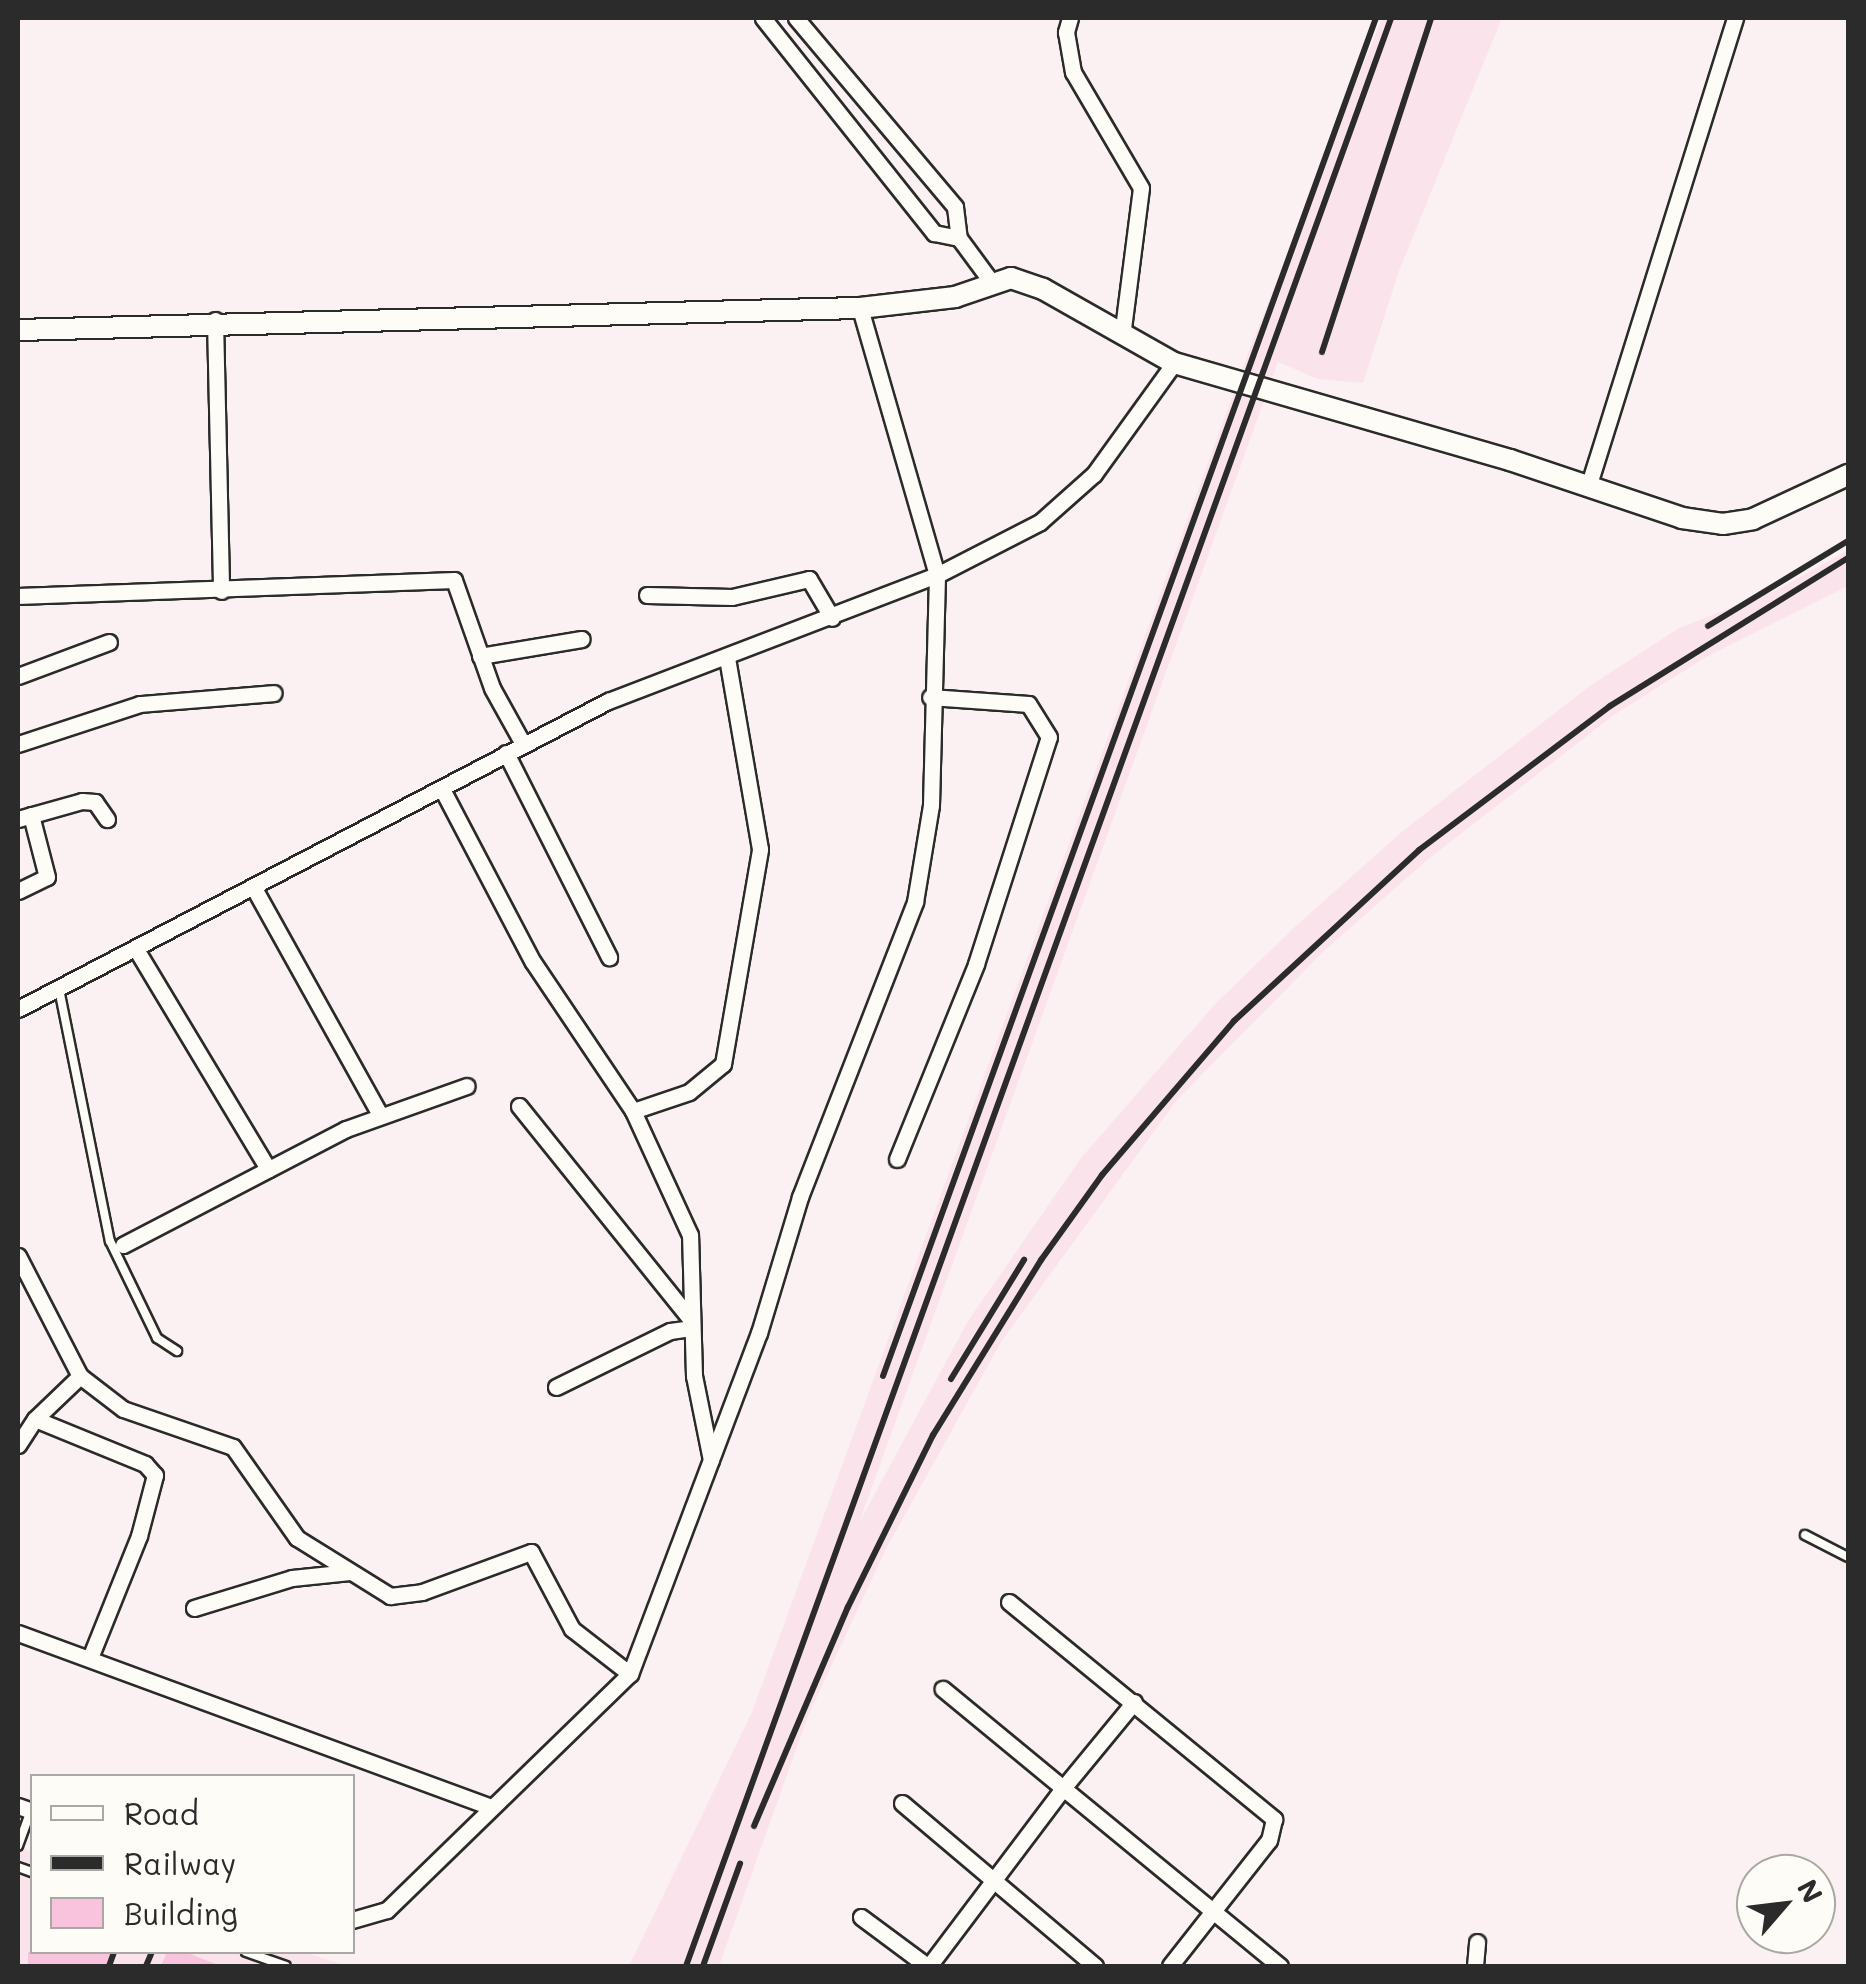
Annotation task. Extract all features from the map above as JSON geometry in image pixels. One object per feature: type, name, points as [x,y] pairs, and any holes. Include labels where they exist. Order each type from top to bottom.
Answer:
[{"type":"street","points":[[763,18],[934,233],[959,238]]},
{"type":"street","points":[[796,18],[955,207],[959,238],[990,280]]},
{"type":"street","points":[[1070,18],[1066,32],[1073,72],[1141,188],[1122,336]]},
{"type":"street","points":[[1589,484],[1735,18]]},
{"type":"street","points":[[20,332],[215,320],[860,308],[955,297],[990,280],[1011,278],[1043,289],[1174,363],[1589,484],[1682,518],[1723,524],[1752,519],[1848,475]]},
{"type":"street","points":[[355,1919],[387,1910],[487,1806],[630,1674],[711,1460],[800,1197],[915,902],[930,806],[936,575],[860,308]]},
{"type":"street","points":[[215,320],[221,591]]},
{"type":"street","points":[[18,1009],[256,890],[608,701],[936,575],[1040,522],[1080,486],[1174,363]]},
{"type":"street","points":[[18,596],[454,580],[480,656],[524,744]]},
{"type":"street","points":[[647,595],[732,597],[809,580],[832,618]]},
{"type":"street","points":[[480,656],[582,639]]},
{"type":"street","points":[[18,676],[109,642]]},
{"type":"street","points":[[633,1112],[689,1092],[723,1064],[760,850],[727,657]]},
{"type":"street","points":[[18,744],[140,704],[274,692]]},
{"type":"street","points":[[896,1159],[976,964],[1049,737],[1028,704],[930,698]]},
{"type":"street","points":[[506,753],[609,957]]},
{"type":"street","points":[[442,789],[533,962],[633,1112],[685,1214],[697,1414],[711,1460]]},
{"type":"street","points":[[18,891],[46,877],[24,817],[82,801],[95,802],[107,819]]},
{"type":"street","points":[[256,890],[380,1115]]},
{"type":"street","points":[[136,948],[268,1169]]},
{"type":"street","points":[[123,1245],[380,1115],[467,1086]]},
{"type":"street","points":[[520,1106],[691,1324]]},
{"type":"street","points":[[18,1256],[80,1376],[123,1409],[233,1447],[286,1528],[350,1572],[390,1596],[404,1596],[531,1552],[544,1566],[572,1628],[630,1674]]},
{"type":"street","points":[[556,1387],[691,1324]]},
{"type":"street","points":[[18,1445],[35,1419],[80,1376]]},
{"type":"street","points":[[35,1419],[145,1464],[155,1475],[139,1536],[90,1658]]},
{"type":"street","points":[[194,1608],[292,1578],[350,1572]]},
{"type":"street","points":[[1009,1602],[1274,1819],[1269,1840],[1170,1966]]},
{"type":"street","points":[[18,1633],[487,1806]]},
{"type":"street","points":[[943,1690],[1280,1966]]},
{"type":"street","points":[[861,1917],[928,1966],[1062,1788],[1134,1702]]},
{"type":"street","points":[[902,1804],[1095,1966]]},
{"type":"street","points":[[1476,1966],[1477,1942]]},
{"type":"lane","points":[[58,988],[110,1240],[157,1338],[177,1351]]},
{"type":"lane","points":[[1804,1536],[1848,1556]]},
{"type":"lane","points":[[18,1846],[30,1816]]},
{"type":"lane","points":[[252,1954],[286,1966]]},
{"type":"shaded area","points":[[1382,18],[1502,18],[1399,271],[1363,383],[1318,379],[1278,362],[859,1523],[968,1321],[1081,1158],[1216,1003],[1298,924],[1404,830],[1591,685],[1679,628],[1779,589],[1848,550],[1848,586],[1706,657],[1614,715],[1427,860],[1322,953],[1177,1100],[1001,1342],[886,1549],[808,1716],[719,1966],[629,1966],[752,1712],[1250,348]]},
{"type":"shaded area","points":[[18,1846],[30,1851],[30,1954],[311,1954],[346,1966],[18,1966]]},
{"type":"building","points":[[28,1952],[112,1954],[112,1966],[28,1966]]},
{"type":"building","points":[[166,1954],[190,1954],[221,1966],[161,1966]]},
{"type":"railway","points":[[883,1376],[1376,18]]},
{"type":"railway","points":[[686,1966],[1391,18]]},
{"type":"railway","points":[[1322,352],[1431,18]]},
{"type":"railway","points":[[1708,626],[1848,541]]},
{"type":"railway","points":[[754,1826],[848,1607],[933,1435],[1041,1260],[1102,1175],[1234,1021],[1419,850],[1610,706],[1848,558]]},
{"type":"railway","points":[[951,1379],[1024,1260]]},
{"type":"railway","points":[[703,1966],[740,1864]]},
{"type":"railway","points":[[109,1966],[113,1954]]},
{"type":"railway","points":[[146,1966],[151,1954]]}]
